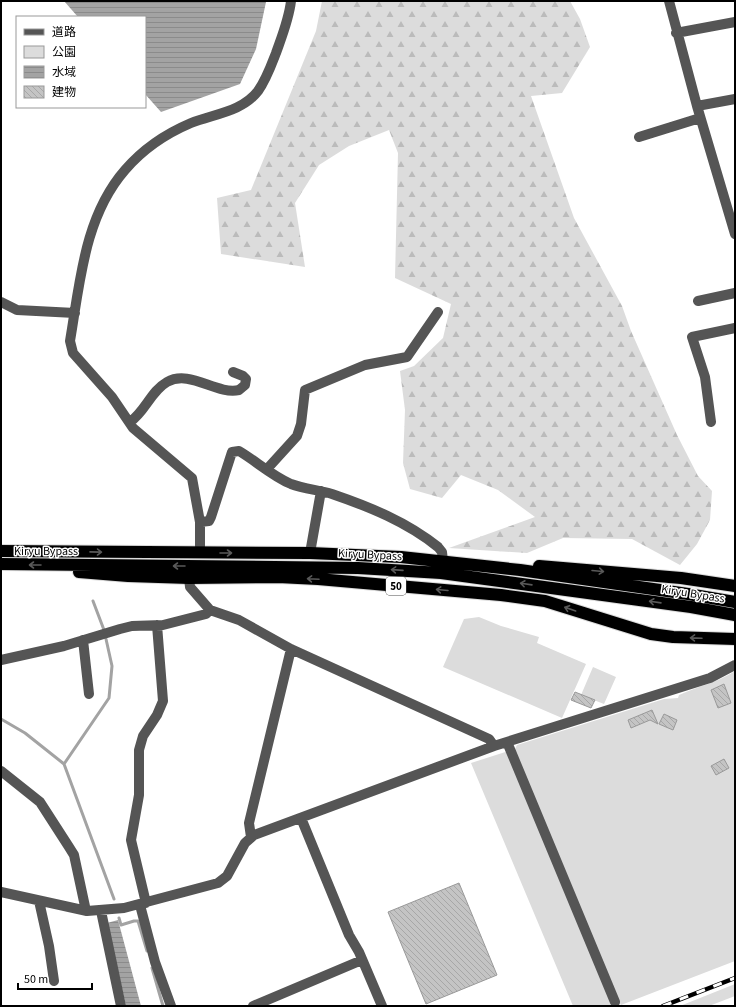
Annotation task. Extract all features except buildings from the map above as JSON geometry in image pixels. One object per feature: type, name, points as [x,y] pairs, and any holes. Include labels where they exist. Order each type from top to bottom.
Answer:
[{"type":"highway","name":"Kiryu Bypass","points":[[1,551],[310,553],[370,555],[476,565],[688,594],[735,602]]},
{"type":"highway","points":[[476,565],[510,563],[681,578],[735,586]]},
{"type":"highway","name":"Kiryu Bypass","points":[[1,564],[358,568],[441,573],[691,607],[735,615]]},
{"type":"highway","name":"50","points":[[53,565],[74,571],[91,573],[189,578],[278,577],[318,579],[530,598],[651,634],[674,637],[735,639]]},
{"type":"street","points":[[200,553],[200,522],[192,478],[138,433],[112,397],[71,349],[70,341],[92,228],[99,209],[113,185],[135,159],[157,140],[172,131],[236,108],[248,101],[258,92],[268,72],[288,22],[291,1]]},
{"type":"street","points":[[669,1],[696,106],[731,203],[735,234]]},
{"type":"street","points":[[676,33],[735,22]]},
{"type":"street","points":[[696,106],[735,99]]},
{"type":"street","points":[[639,137],[700,118]]},
{"type":"street","points":[[698,301],[735,293]]},
{"type":"street","points":[[1,302],[17,310],[75,313]]},
{"type":"street","points":[[267,469],[297,436],[305,390],[365,365],[407,357],[438,312]]},
{"type":"street","points":[[711,422],[705,377],[692,337],[735,328]]},
{"type":"street","points":[[130,422],[166,382],[181,378],[230,390],[239,390],[245,385],[246,379],[243,376],[233,372]]},
{"type":"street","points":[[200,522],[209,521],[232,452],[239,451],[290,483],[321,492],[386,515],[405,525],[438,548],[442,552],[443,561]]},
{"type":"street","points":[[310,553],[321,492]]},
{"type":"street","points":[[189,578],[190,587],[210,610],[238,620],[291,649],[489,739],[494,746]]},
{"type":"street","points":[[1,660],[64,646],[132,626],[157,625],[206,614],[210,610]]},
{"type":"street","points":[[157,625],[163,696],[161,707],[143,736],[139,750],[139,795],[131,840],[155,962],[171,1006]]},
{"type":"street","points":[[83,640],[89,694]]},
{"type":"street","points":[[251,837],[250,823],[291,649]]},
{"type":"street","points":[[1,892],[86,910],[101,911],[143,904],[218,883],[231,870],[245,843],[251,837],[494,746],[695,683],[717,675],[735,665]]},
{"type":"street","points":[[507,742],[615,1002]]},
{"type":"street","points":[[1,771],[40,802],[70,846],[74,855],[86,910]]},
{"type":"street","points":[[301,818],[348,935],[362,960],[382,1006]]},
{"type":"street","points":[[39,901],[49,946],[54,981]]},
{"type":"street","points":[[101,911],[121,1006]]},
{"type":"street","points":[[253,1006],[362,960]]},
{"type":"green space","points":[[322,1],[570,1],[580,19],[590,47],[562,93],[531,96],[574,218],[622,306],[631,331],[677,435],[698,476],[712,491],[710,520],[697,544],[680,565],[632,539],[563,538],[527,553],[449,548],[535,517],[498,490],[461,475],[442,498],[410,489],[403,463],[405,410],[400,371],[414,366],[443,338],[451,304],[395,278],[398,153],[389,130],[349,146],[319,165],[295,203],[305,267],[221,254],[217,198],[251,190],[316,31]]},
{"type":"green space","points":[[479,617],[501,626],[539,637],[537,643],[586,664],[562,718],[443,667],[464,619]]},
{"type":"green space","points":[[593,667],[616,677],[604,704],[581,695]]},
{"type":"green space","points":[[735,671],[735,961],[621,1005],[618,1000],[608,1006],[573,1006],[471,763],[515,749],[517,745],[664,699],[678,698],[679,695],[721,679]]},
{"type":"green space","points":[[735,984],[735,996],[709,1006],[680,1006]]},
{"type":"water","points":[[64,1],[266,1],[256,49],[240,84],[161,112],[146,95],[146,16],[77,16]]},
{"type":"water","points":[[118,920],[141,1006],[126,1006],[107,923]]},
{"type":"waterway","points":[[93,601],[104,630]]},
{"type":"waterway","points":[[64,764],[109,698],[112,666],[106,639]]},
{"type":"waterway","points":[[1,719],[25,733],[64,764],[114,899]]},
{"type":"waterway","points":[[119,918],[121,925],[138,921],[147,951]]},
{"type":"waterway","points":[[152,968],[163,1006]]},
{"type":"railway","points":[[663,1006],[735,978]]}]
